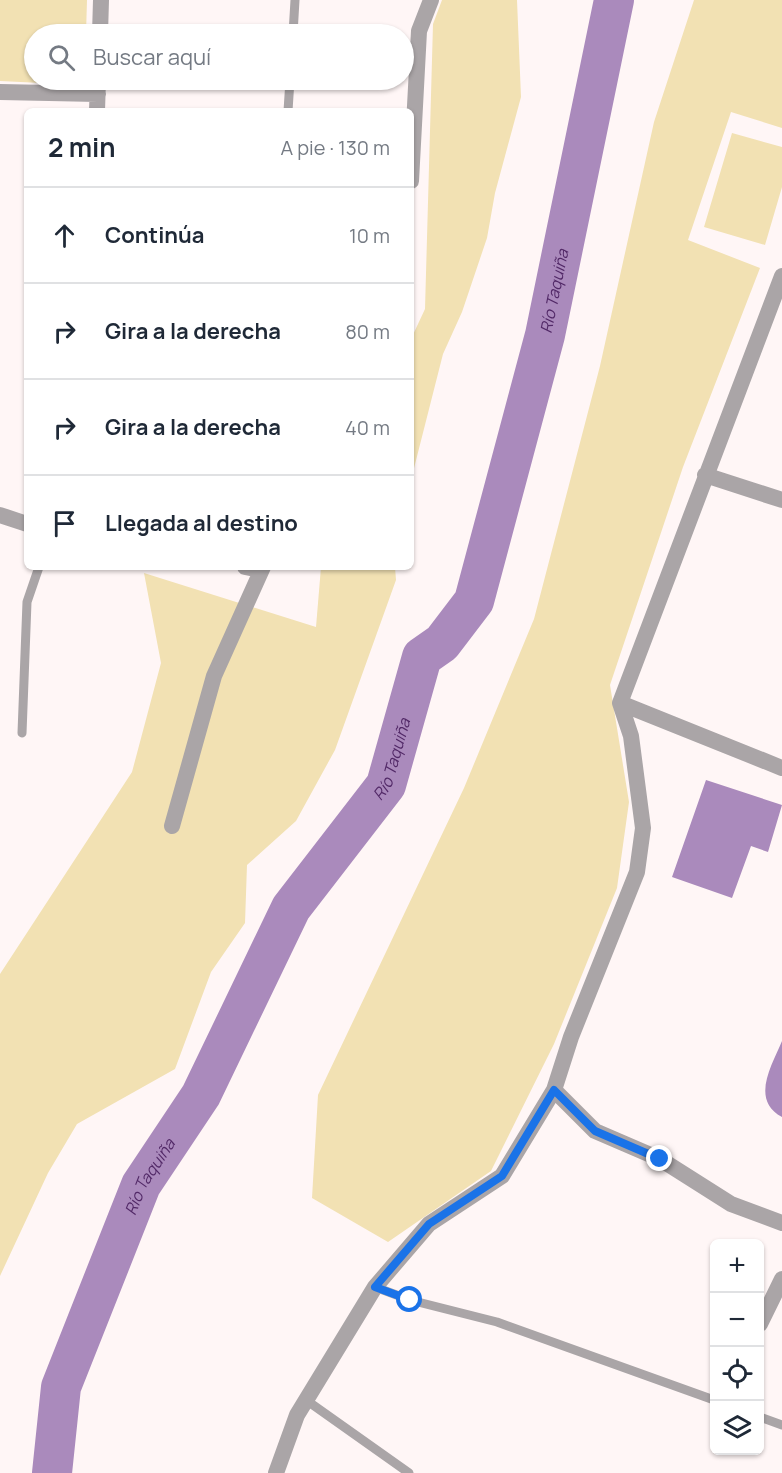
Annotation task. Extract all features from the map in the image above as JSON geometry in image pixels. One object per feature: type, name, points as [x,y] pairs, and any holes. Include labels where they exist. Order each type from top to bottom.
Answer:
[{"type":"street","points":[[100,24],[101,0]]},
{"type":"street","points":[[414,125],[419,31],[431,0]]},
{"type":"street","points":[[0,92],[98,95]]},
{"type":"street","points":[[276,1473],[297,1414],[375,1287],[429,1224],[502,1176],[554,1090],[572,1037],[637,872],[643,828],[631,736],[620,703],[782,276]]},
{"type":"street","points":[[705,474],[782,500]]},
{"type":"street","points":[[0,515],[24,523]]},
{"type":"street","points":[[172,826],[214,676],[256,570]]},
{"type":"street","points":[[620,703],[782,768]]},
{"type":"street","points":[[554,1090],[595,1131],[660,1159],[732,1204],[782,1223]]},
{"type":"street","points":[[764,1314],[782,1279]]},
{"type":"lane","points":[[294,24],[295,0]]},
{"type":"lane","points":[[288,108],[289,90]]},
{"type":"lane","points":[[22,733],[27,602],[38,570]]},
{"type":"lane","points":[[375,1287],[410,1300],[497,1322],[710,1399]]},
{"type":"lane","points":[[306,1400],[409,1473]]},
{"type":"lane","points":[[764,1419],[782,1425]]},
{"type":"shaded area","points":[[0,0],[87,0],[86,24],[24,24],[24,82],[0,81]]},
{"type":"shaded area","points":[[442,0],[517,0],[521,97],[495,193],[487,238],[462,312],[443,354],[414,468],[414,333],[425,309],[433,24]]},
{"type":"shaded area","points":[[694,0],[782,0],[782,128],[731,112],[688,240],[760,268],[683,467],[610,685],[629,802],[617,888],[554,1044],[491,1171],[388,1242],[312,1198],[318,1095],[464,788],[534,619],[600,366],[654,122]]},
{"type":"shaded area","points":[[732,133],[782,147],[782,187],[765,245],[704,227]]},
{"type":"shaded area","points":[[321,570],[395,570],[396,580],[335,750],[296,821],[247,865],[245,923],[211,972],[175,1069],[77,1124],[48,1173],[0,1276],[0,974],[132,772],[161,663],[144,573],[316,627]]},
{"type":"shaded area","points":[[706,780],[782,805],[768,852],[751,846],[732,898],[672,877]]},
{"type":"shaded area","points":[[782,1041],[782,1117],[772,1110],[765,1092],[769,1071]]},
{"type":"waterway","name":"Río Taquiña","points":[[52,1473],[61,1387],[141,1185],[201,1095],[291,908],[386,785],[422,657],[442,643],[474,601],[545,335],[614,0]]},
{"type":"route","points":[[410,1300],[375,1287],[429,1224],[502,1176],[554,1090],[595,1131],[660,1159]]}]
